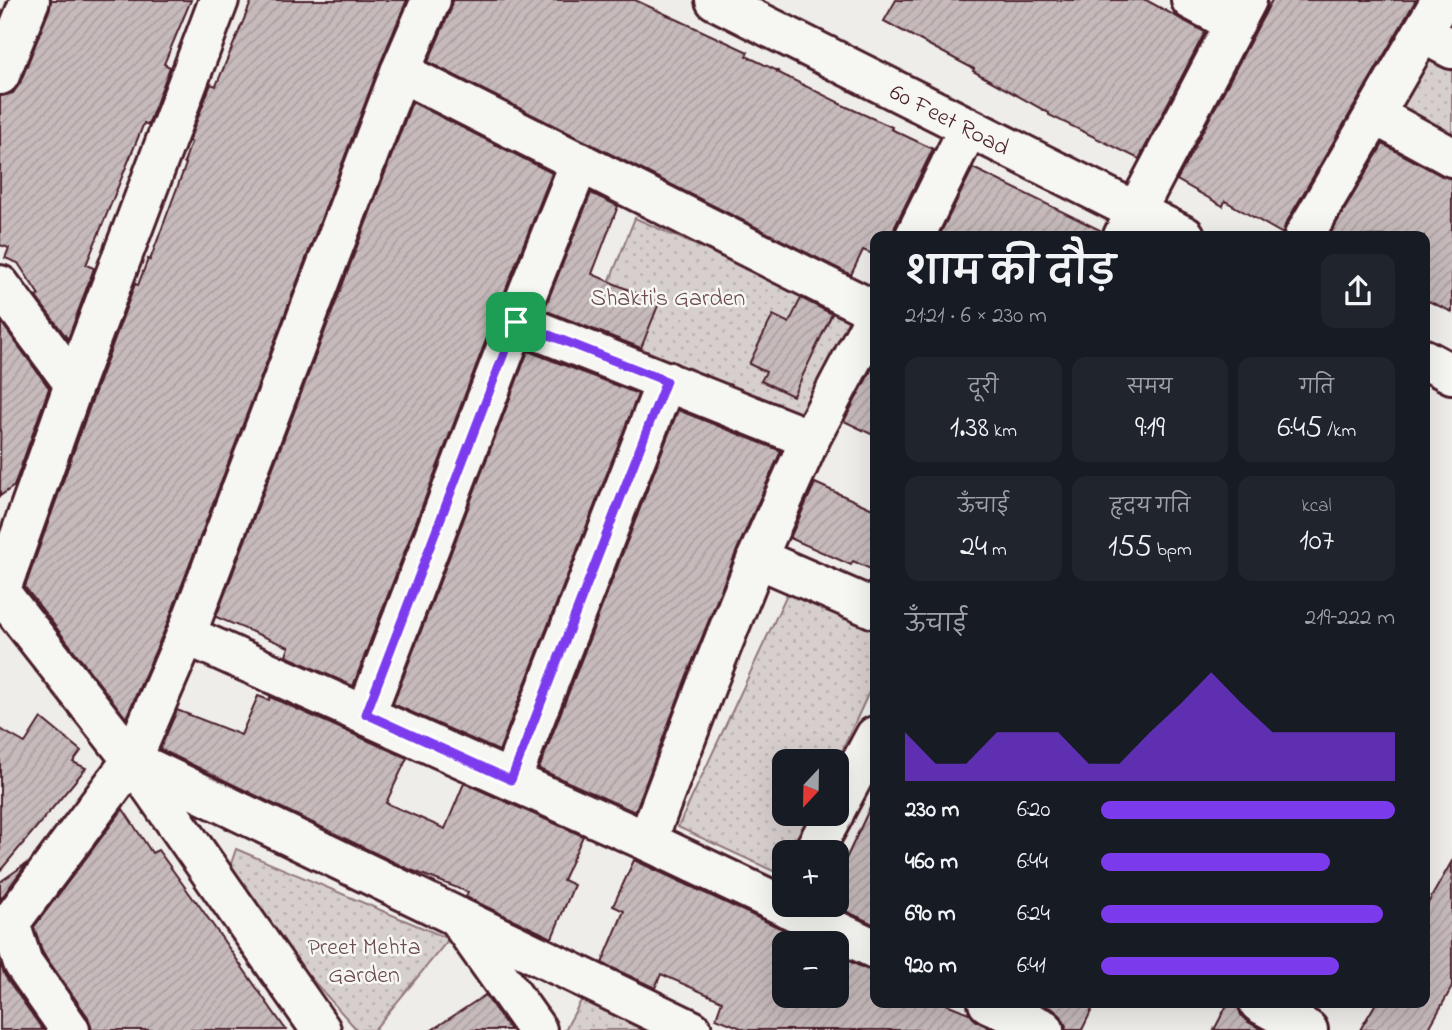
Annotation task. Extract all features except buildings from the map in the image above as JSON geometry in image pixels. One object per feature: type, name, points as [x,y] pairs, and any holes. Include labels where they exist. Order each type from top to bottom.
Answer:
[{"type":"street","points":[[0,75],[30,0]]},
{"type":"street","points":[[219,0],[74,384],[0,592],[132,760],[321,1030]]},
{"type":"street","points":[[70,1030],[23,963],[10,923],[132,760],[186,635],[400,72],[431,0]]},
{"type":"street","name":"60 Feet Road","points":[[715,0],[968,128],[1129,223],[1163,231]]},
{"type":"street","points":[[1129,223],[1240,12],[1191,0]]},
{"type":"street","points":[[1307,231],[1375,114],[1437,41],[1441,0]]},
{"type":"street","points":[[400,72],[870,311]]},
{"type":"street","points":[[1375,114],[1452,157]]},
{"type":"street","points":[[917,231],[968,128]]},
{"type":"street","points":[[366,714],[580,162]]},
{"type":"street","points":[[0,285],[74,384]]},
{"type":"street","points":[[516,322],[810,439]]},
{"type":"street","points":[[648,841],[757,558],[810,439],[870,324]]},
{"type":"street","points":[[1430,362],[1452,373]]},
{"type":"street","points":[[511,780],[666,381]]},
{"type":"street","points":[[757,558],[870,606]]},
{"type":"street","points":[[186,635],[772,899]]},
{"type":"street","points":[[849,785],[870,746]]},
{"type":"street","points":[[132,760],[692,1030]]},
{"type":"street","points":[[810,917],[870,947]]},
{"type":"street","points":[[457,918],[537,1030]]},
{"type":"street","points":[[999,1008],[1044,1029]]},
{"type":"street","points":[[1268,1008],[1308,1030]]},
{"type":"green space","points":[[1427,50],[1452,64],[1452,142],[1394,110]]},
{"type":"green space","name":"Shakti's Garden","points":[[635,218],[853,316],[804,418],[591,327]]},
{"type":"green space","points":[[794,579],[870,614],[870,690],[843,749],[772,749],[772,826],[807,826],[801,840],[772,840],[772,870],[678,827]]},
{"type":"green space","name":"Preet Mehta Garden","points":[[236,849],[449,939],[374,1030],[357,1030],[225,881]]},
{"type":"green space","points":[[588,988],[660,1030],[565,1030]]},
{"type":"route","points":[[516,322],[666,381],[511,780],[366,714],[516,322]]}]
